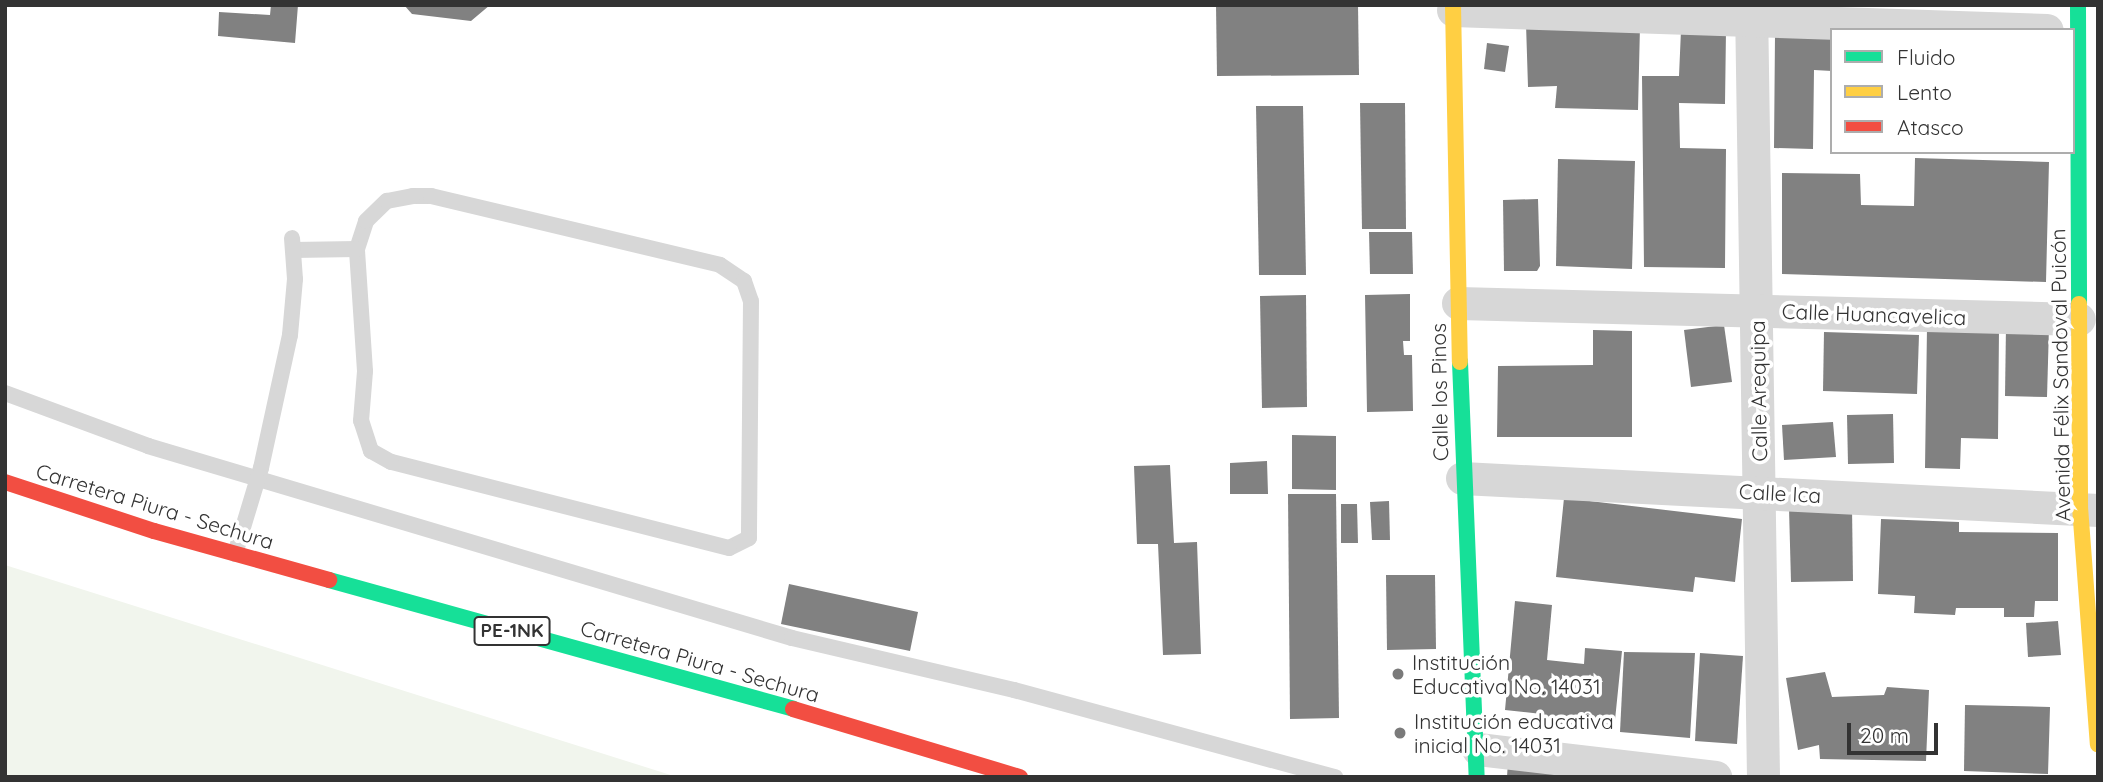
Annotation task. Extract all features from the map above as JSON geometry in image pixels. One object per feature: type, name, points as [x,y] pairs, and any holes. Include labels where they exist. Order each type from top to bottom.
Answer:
[{"type":"street","points":[[1453,8],[1751,13],[2075,26]]},
{"type":"street","name":"Calle los Pinos","points":[[1453,8],[1462,478],[1477,763]]},
{"type":"street","name":"Calle Arequipa","points":[[1751,13],[1763,777]]},
{"type":"street","name":"Avenida Félix Sandoval Puicón","points":[[2075,26],[2079,320],[2098,744]]},
{"type":"street","name":"Calle Huancavelica","points":[[1458,303],[2079,320]]},
{"type":"street","name":"Calle Ica","points":[[1462,478],[2089,509]]},
{"type":"street","name":"Carretera Piura - Sechura","points":[[5,482],[235,554],[859,727],[1020,777]]},
{"type":"street","points":[[1477,763],[1715,777]]},
{"type":"lane","points":[[431,196],[720,265],[744,281],[751,301],[748,538],[729,548],[391,462],[371,451],[361,421],[365,371],[356,249],[366,221],[387,201],[431,196]]},
{"type":"lane","points":[[235,554],[258,480],[290,335],[293,244],[356,249]]},
{"type":"lane","points":[[5,393],[148,446],[792,638],[1014,690],[1335,777]]},
{"type":"shaded area","points":[[5,565],[677,777],[5,777]]},
{"type":"building","points":[[271,5],[298,5],[295,43],[218,36],[219,12],[270,15]]},
{"type":"building","points":[[404,5],[490,5],[471,21],[412,14]]},
{"type":"building","points":[[1216,5],[1358,5],[1359,75],[1217,76]]},
{"type":"building","points":[[1526,24],[1640,26],[1638,110],[1555,108],[1557,86],[1528,87]]},
{"type":"building","points":[[1681,30],[1726,30],[1725,104],[1679,103],[1680,148],[1726,149],[1725,268],[1644,267],[1642,76],[1679,76]]},
{"type":"building","points":[[1775,34],[1830,35],[1830,71],[1814,70],[1813,149],[1774,148]]},
{"type":"building","points":[[1487,43],[1509,46],[1505,72],[1484,69]]},
{"type":"building","points":[[1360,103],[1405,103],[1406,229],[1362,229]]},
{"type":"building","points":[[1256,106],[1303,106],[1306,275],[1259,275]]},
{"type":"building","points":[[1915,158],[2049,162],[2046,282],[1782,274],[1782,173],[1860,174],[1861,205],[1914,206]]},
{"type":"building","points":[[1558,159],[1635,161],[1632,269],[1556,266]]},
{"type":"building","points":[[1538,199],[1540,266],[1537,271],[1504,271],[1503,200]]},
{"type":"building","points":[[1369,232],[1412,232],[1413,274],[1370,274]]},
{"type":"building","points":[[1410,294],[1410,341],[1403,341],[1404,355],[1412,355],[1413,411],[1367,412],[1365,295]]},
{"type":"building","points":[[1306,295],[1307,407],[1262,408],[1260,296]]},
{"type":"building","points":[[1724,325],[1732,382],[1691,387],[1684,330]]},
{"type":"building","points":[[2006,326],[2049,327],[2047,397],[2005,396]]},
{"type":"building","points":[[1927,327],[1999,329],[1998,439],[1961,438],[1960,469],[1925,468]]},
{"type":"building","points":[[1593,330],[1632,331],[1632,437],[1497,437],[1498,366],[1593,365]]},
{"type":"building","points":[[1824,332],[1919,335],[1917,394],[1823,391]]},
{"type":"building","points":[[1893,414],[1894,463],[1848,464],[1847,415]]},
{"type":"building","points":[[1833,422],[1836,457],[1784,460],[1782,425]]},
{"type":"building","points":[[1292,435],[1336,436],[1336,490],[1292,489]]},
{"type":"building","points":[[1267,461],[1268,494],[1230,494],[1230,463]]},
{"type":"building","points":[[1170,465],[1174,543],[1197,542],[1201,654],[1163,655],[1158,544],[1137,544],[1134,466]]},
{"type":"building","points":[[1288,494],[1336,494],[1339,718],[1290,719]]},
{"type":"building","points":[[1564,498],[1742,519],[1735,582],[1695,577],[1693,592],[1556,577]]},
{"type":"building","points":[[1389,501],[1390,540],[1372,540],[1370,502]]},
{"type":"building","points":[[1341,504],[1357,504],[1358,543],[1341,543]]},
{"type":"building","points":[[1852,507],[1853,581],[1791,582],[1789,508]]},
{"type":"building","points":[[1881,519],[1959,522],[1959,532],[2058,533],[2058,601],[2035,601],[2034,617],[2004,617],[2004,608],[1956,608],[1955,615],[1914,613],[1915,596],[1878,594]]},
{"type":"building","points":[[1386,575],[1435,575],[1436,649],[1387,650]]},
{"type":"building","points":[[789,584],[918,612],[910,651],[781,624]]},
{"type":"building","points":[[1515,601],[1552,605],[1547,660],[1584,664],[1585,648],[1622,651],[1614,730],[1541,722],[1542,714],[1505,710]]},
{"type":"building","points":[[2058,621],[2061,655],[2028,657],[2026,623]]},
{"type":"building","points":[[1624,652],[1695,653],[1690,738],[1620,732]]},
{"type":"building","points":[[1700,653],[1743,656],[1737,744],[1695,741]]},
{"type":"building","points":[[1825,672],[1832,697],[1884,695],[1887,687],[1929,690],[1926,761],[1820,759],[1819,745],[1798,750],[1786,678]]},
{"type":"building","points":[[1965,705],[2050,707],[2048,774],[1964,771]]},
{"type":"building","points":[[1508,762],[1587,777],[1507,777]]},
{"type":"traffic: fast","points":[[2078,5],[2079,304]]},
{"type":"traffic: fast","points":[[1460,362],[1477,777]]},
{"type":"traffic: fast","points":[[329,580],[793,709]]},
{"type":"traffic: slow","points":[[1453,5],[1460,362]]},
{"type":"traffic: slow","points":[[2079,304],[2080,507],[2098,744]]},
{"type":"traffic: jam","points":[[5,482],[154,531],[329,580]]},
{"type":"traffic: jam","points":[[793,709],[1020,777]]},
{"type":"place","name":"Institución Educativa No. 14031","points":[[1398,674]]},
{"type":"place","name":"Institución educativa inicial No. 14031","points":[[1400,733]]}]
